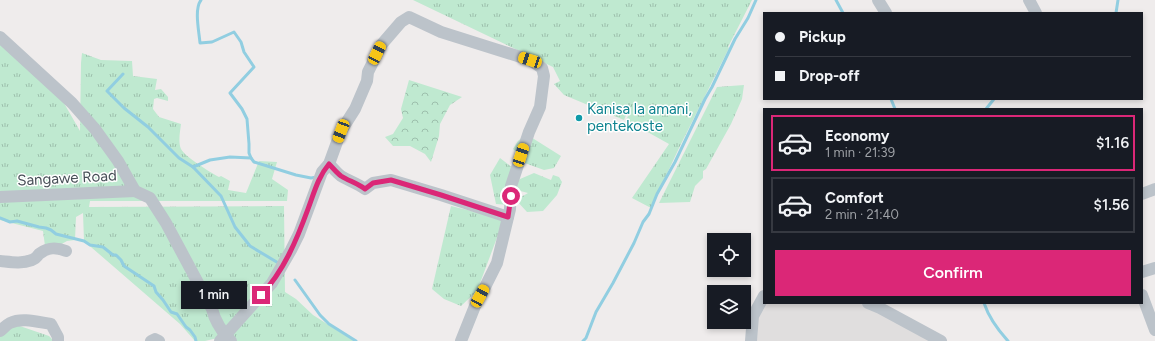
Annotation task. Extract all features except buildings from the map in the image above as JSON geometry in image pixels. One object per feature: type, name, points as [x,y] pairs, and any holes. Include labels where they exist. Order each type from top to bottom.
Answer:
[{"type":"street","points":[[878,0],[885,12]]},
{"type":"street","points":[[0,38],[72,103],[95,129],[118,161],[135,191],[150,198],[166,223],[212,309],[215,319],[226,339],[239,319],[272,283],[291,250],[322,172],[329,164],[341,131],[355,109],[367,82],[368,72],[382,44],[401,22],[409,17],[441,32],[530,60],[542,68],[544,76],[540,107],[529,132],[511,186],[510,209],[497,263],[475,306],[461,341]]},
{"type":"street","points":[[329,164],[340,175],[350,181],[358,183],[365,189],[373,183],[391,180],[508,217]]},
{"type":"street","points":[[1143,194],[1155,190]]},
{"type":"street","name":"Sangawe Road","points":[[0,197],[135,191]]},
{"type":"street","points":[[0,261],[23,263],[35,259],[45,250],[51,248],[59,248],[66,251]]},
{"type":"street","points":[[1143,272],[1155,268]]},
{"type":"street","points":[[751,341],[753,316],[763,298]]},
{"type":"street","points":[[1143,298],[1155,330]]},
{"type":"street","points":[[870,304],[941,341]]},
{"type":"street","points":[[0,331],[17,320],[34,321],[51,324],[58,337],[58,341]]},
{"type":"street","points":[[151,341],[155,339],[159,341]]},
{"type":"shaded area","points":[[764,304],[866,304],[938,341],[757,341],[758,316]]},
{"type":"green space","points":[[413,0],[752,0],[651,208],[632,198],[669,144],[626,120],[629,114],[627,113],[624,120],[564,95],[554,84],[560,81],[553,67]]},
{"type":"green space","points":[[0,31],[49,77],[80,131],[82,53],[101,60],[132,61],[133,76],[157,79],[155,90],[161,89],[168,97],[168,101],[157,98],[154,99],[153,109],[159,117],[181,124],[179,140],[183,152],[204,168],[219,177],[221,176],[230,181],[228,190],[246,193],[259,161],[277,162],[272,179],[288,190],[287,201],[90,201],[89,207],[284,206],[285,292],[296,299],[313,315],[354,341],[237,341],[226,336],[205,341],[195,341],[180,324],[84,241],[83,213],[76,217],[75,240],[67,241],[58,246],[45,246],[43,231],[0,220]]},
{"type":"green space","points":[[409,80],[462,97],[450,105],[440,124],[439,136],[431,162],[425,154],[410,146],[393,146],[385,137],[393,134],[403,118],[401,109]]},
{"type":"green space","points":[[744,85],[742,99],[731,124],[706,169],[703,171],[703,178],[695,186],[690,202],[659,203],[717,87]]},
{"type":"green space","points":[[526,134],[561,156],[554,168],[544,170],[522,162],[521,155],[513,149],[518,141]]},
{"type":"green space","points":[[500,158],[513,168],[510,205],[496,204],[490,175]]},
{"type":"green space","points":[[534,173],[551,180],[553,175],[559,177],[562,182],[557,195],[543,211],[527,212],[516,200],[528,193],[509,188],[520,179]]},
{"type":"green space","points":[[451,206],[504,219],[477,291],[461,306],[444,299],[432,289]]},
{"type":"green space","points":[[11,323],[49,336],[54,341],[0,341],[0,332]]},
{"type":"waterway","points":[[201,0],[197,14],[200,43],[212,42],[234,32],[241,42],[244,52],[254,67],[230,93],[242,109],[247,119],[249,153],[251,158]]},
{"type":"waterway","points":[[583,341],[586,338],[596,312],[634,243],[643,222],[649,214],[657,194],[675,162],[705,99],[756,0]]},
{"type":"waterway","points":[[836,0],[842,12]]},
{"type":"waterway","points":[[1116,12],[1118,0]]},
{"type":"waterway","points":[[123,74],[107,91],[124,108],[148,127],[179,158],[193,167],[210,160],[230,157],[251,158],[254,162],[296,175],[311,178],[317,177]]},
{"type":"waterway","points":[[891,100],[895,108]]},
{"type":"waterway","points":[[987,108],[993,100]]},
{"type":"waterway","points":[[193,167],[221,196],[235,227],[250,246],[280,264]]},
{"type":"waterway","points":[[0,218],[10,222],[17,221],[46,228],[56,234],[84,241],[90,245],[103,247],[113,255],[116,255],[124,266],[154,286],[156,292],[171,312],[177,314],[195,337],[196,341]]},
{"type":"waterway","points":[[295,280],[320,315],[329,324],[356,341]]},
{"type":"waterway","points":[[984,304],[994,324],[1008,341]]},
{"type":"place","name":"Kanisa la amani, pentekoste","points":[[579,118]]},
{"type":"route","points":[[261,295],[272,283],[291,250],[299,234],[322,172],[329,164],[340,175],[350,181],[358,183],[365,189],[373,183],[391,180],[508,217],[511,196]]}]
